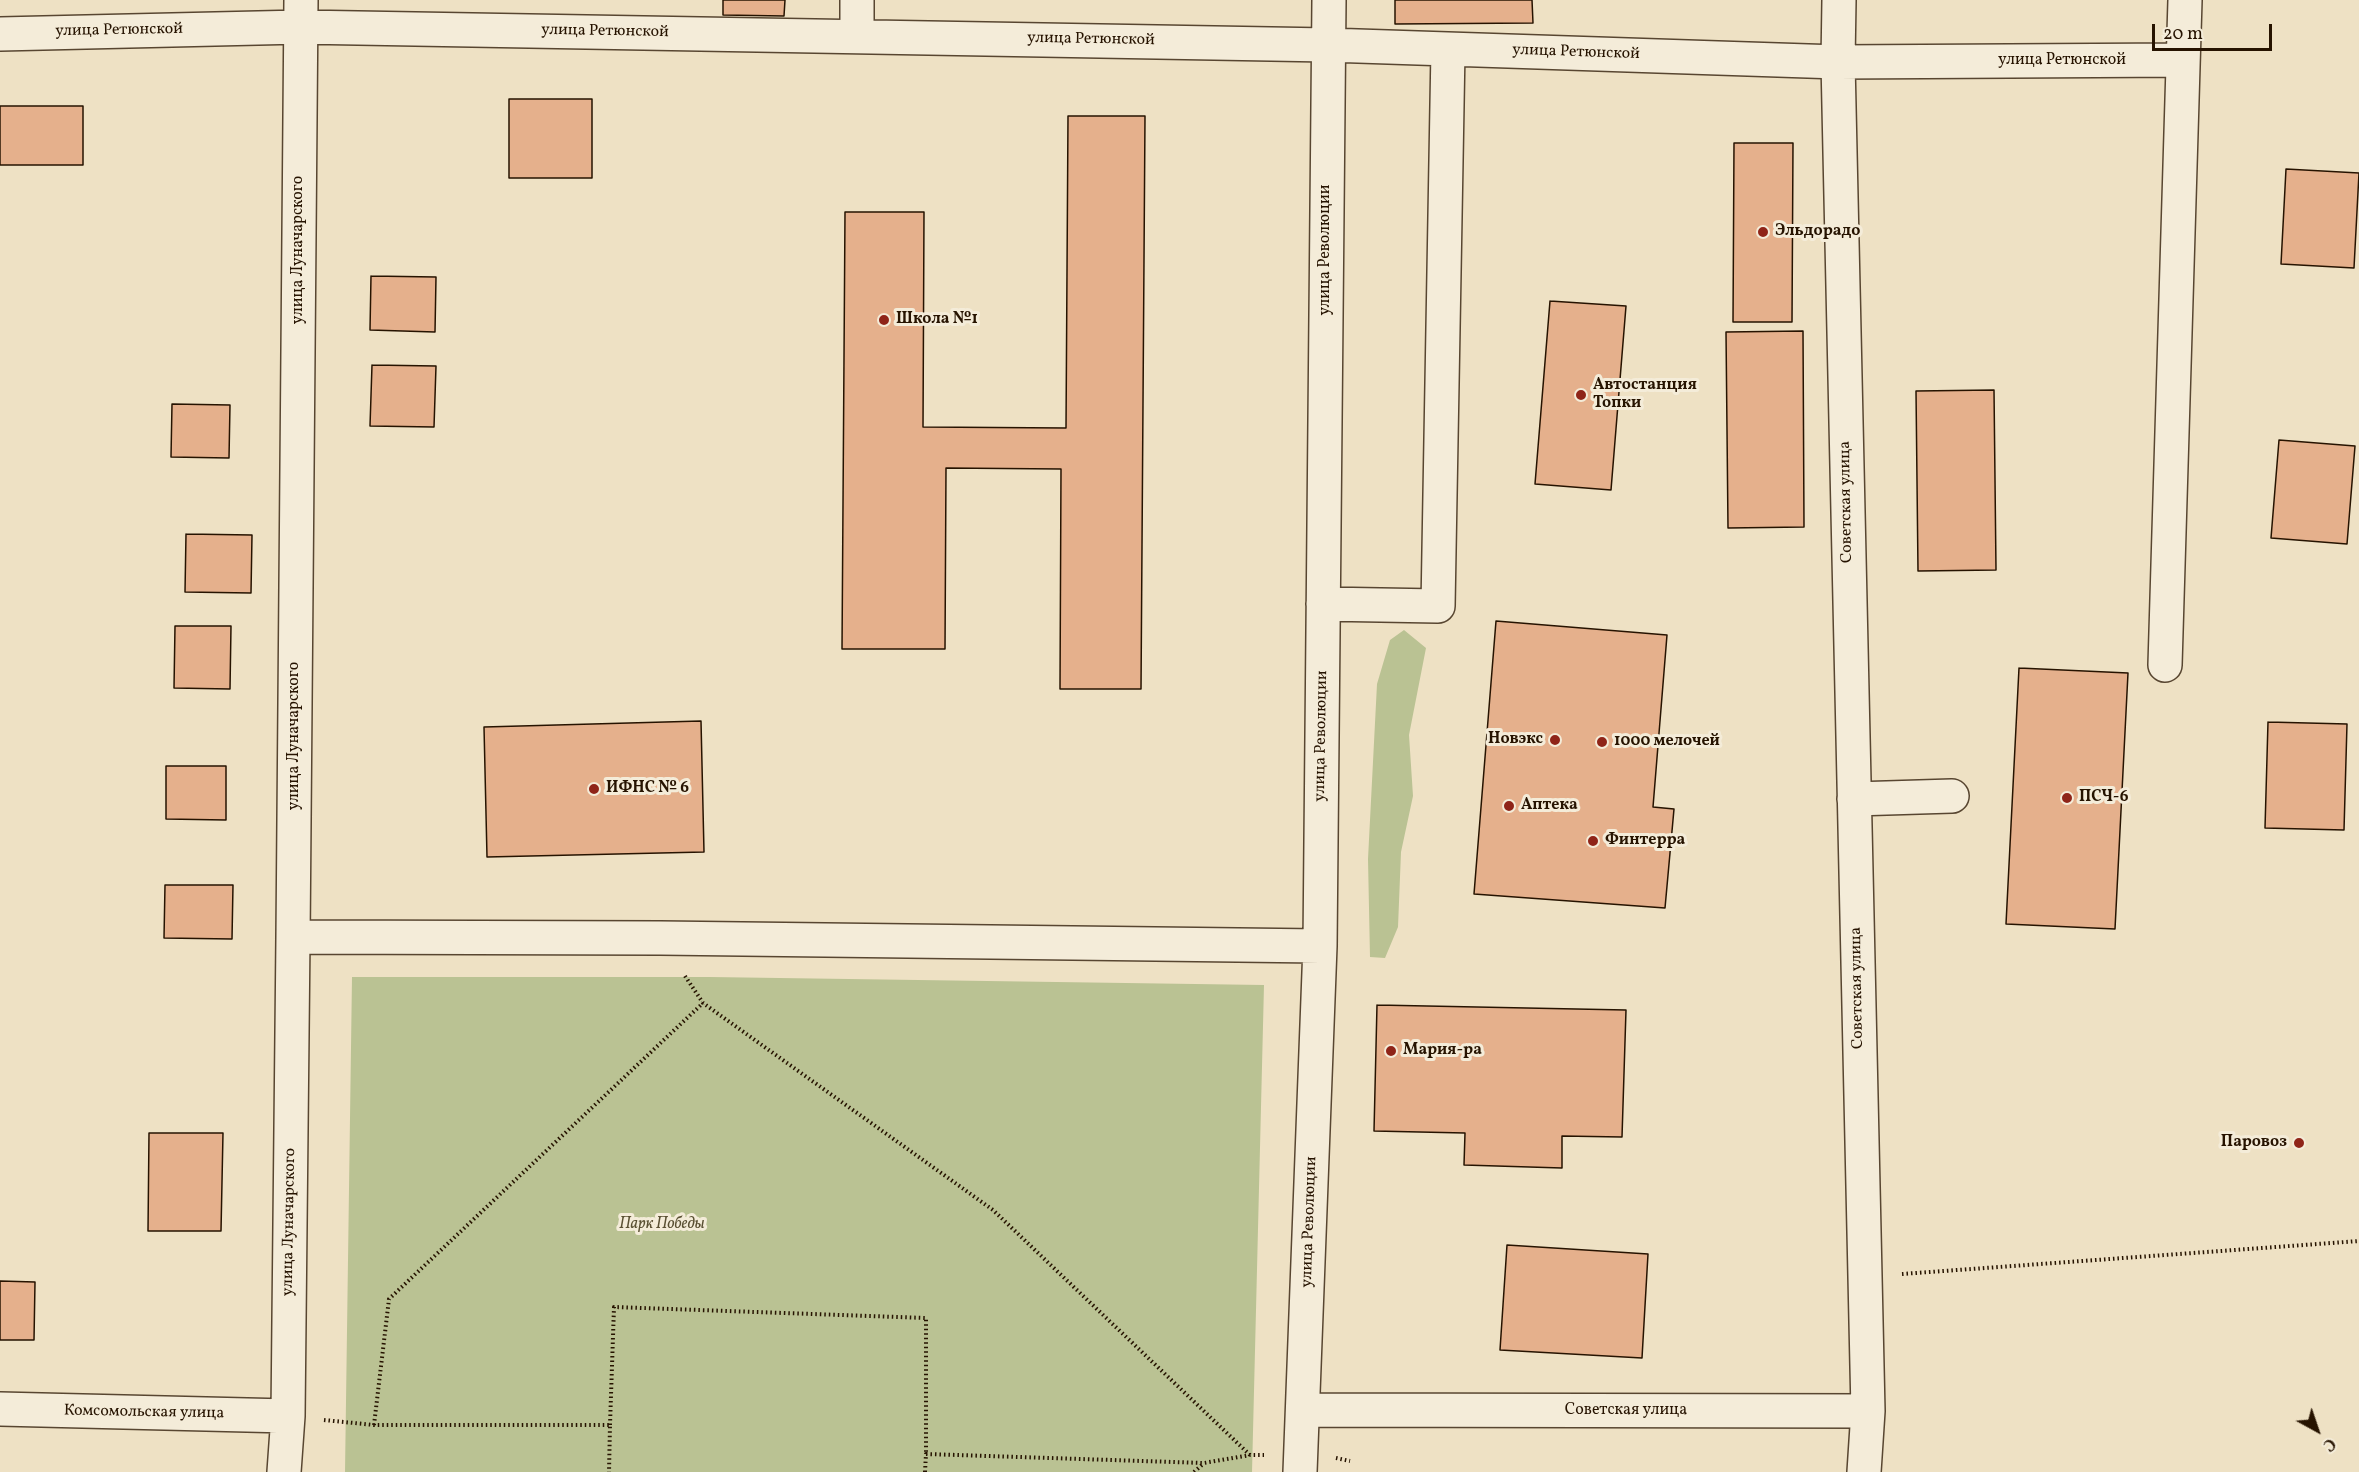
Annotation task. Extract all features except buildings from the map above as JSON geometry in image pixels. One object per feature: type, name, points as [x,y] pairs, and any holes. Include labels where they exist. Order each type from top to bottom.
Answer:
[{"type":"street","points":[[857,0],[857,35]]},
{"type":"street","name":"улица Революции","points":[[1300,1472],[1320,946],[1329,0]]},
{"type":"street","name":"Советская улица","points":[[1303,1410],[1868,1412],[1838,62],[1839,0]]},
{"type":"street","points":[[2165,665],[2181,60],[2185,0]]},
{"type":"street","name":"улица Ретюнской","points":[[0,34],[301,14],[857,35],[1328,45],[1838,62],[2181,60]]},
{"type":"street","name":"улица Луначарского","points":[[284,1472],[288,1416],[301,14]]},
{"type":"street","points":[[1323,604],[1438,606],[1448,49]]},
{"type":"street","points":[[1854,799],[1952,796]]},
{"type":"street","points":[[293,937],[660,938],[1320,946]]},
{"type":"street","name":"Комсомольская улица","points":[[0,1409],[288,1416]]},
{"type":"street","points":[[1864,1472],[1868,1412]]},
{"type":"path","points":[[660,938],[703,1003],[993,1210],[1250,1455]]},
{"type":"path","points":[[374,1425],[389,1299],[703,1003]]},
{"type":"path","points":[[1864,1276],[2359,1241]]},
{"type":"path","points":[[609,1472],[614,1307],[927,1318],[925,1472]]},
{"type":"path","points":[[288,1416],[374,1425],[610,1425]]},
{"type":"path","points":[[926,1454],[1204,1463],[1250,1455],[1271,1456]]},
{"type":"path","points":[[1334,1458],[1350,1461]]},
{"type":"path","points":[[1194,1472],[1204,1463]]},
{"type":"green space","points":[[1404,630],[1426,648],[1409,735],[1413,796],[1401,852],[1398,927],[1385,958],[1370,957],[1368,859],[1377,684],[1390,640]]},
{"type":"green space","name":"Парк Победы","points":[[352,977],[710,977],[1264,985],[1252,1472],[345,1472]]},
{"type":"place","name":"Эльдорадо","points":[[1763,232]]},
{"type":"place","name":"Школа №1","points":[[884,320]]},
{"type":"place","name":"Автостанция Топки","points":[[1581,395]]},
{"type":"place","name":"Новэкс","points":[[1555,740]]},
{"type":"place","name":"1000 мелочей","points":[[1602,742]]},
{"type":"place","name":"ИФНС № 6","points":[[594,789]]},
{"type":"place","name":"ПСЧ-6","points":[[2067,798]]},
{"type":"place","name":"Аптека","points":[[1509,806]]},
{"type":"place","name":"Финтерра","points":[[1593,841]]},
{"type":"place","name":"Мария-ра","points":[[1391,1051]]},
{"type":"place","name":"Паровоз","points":[[2299,1143]]}]
